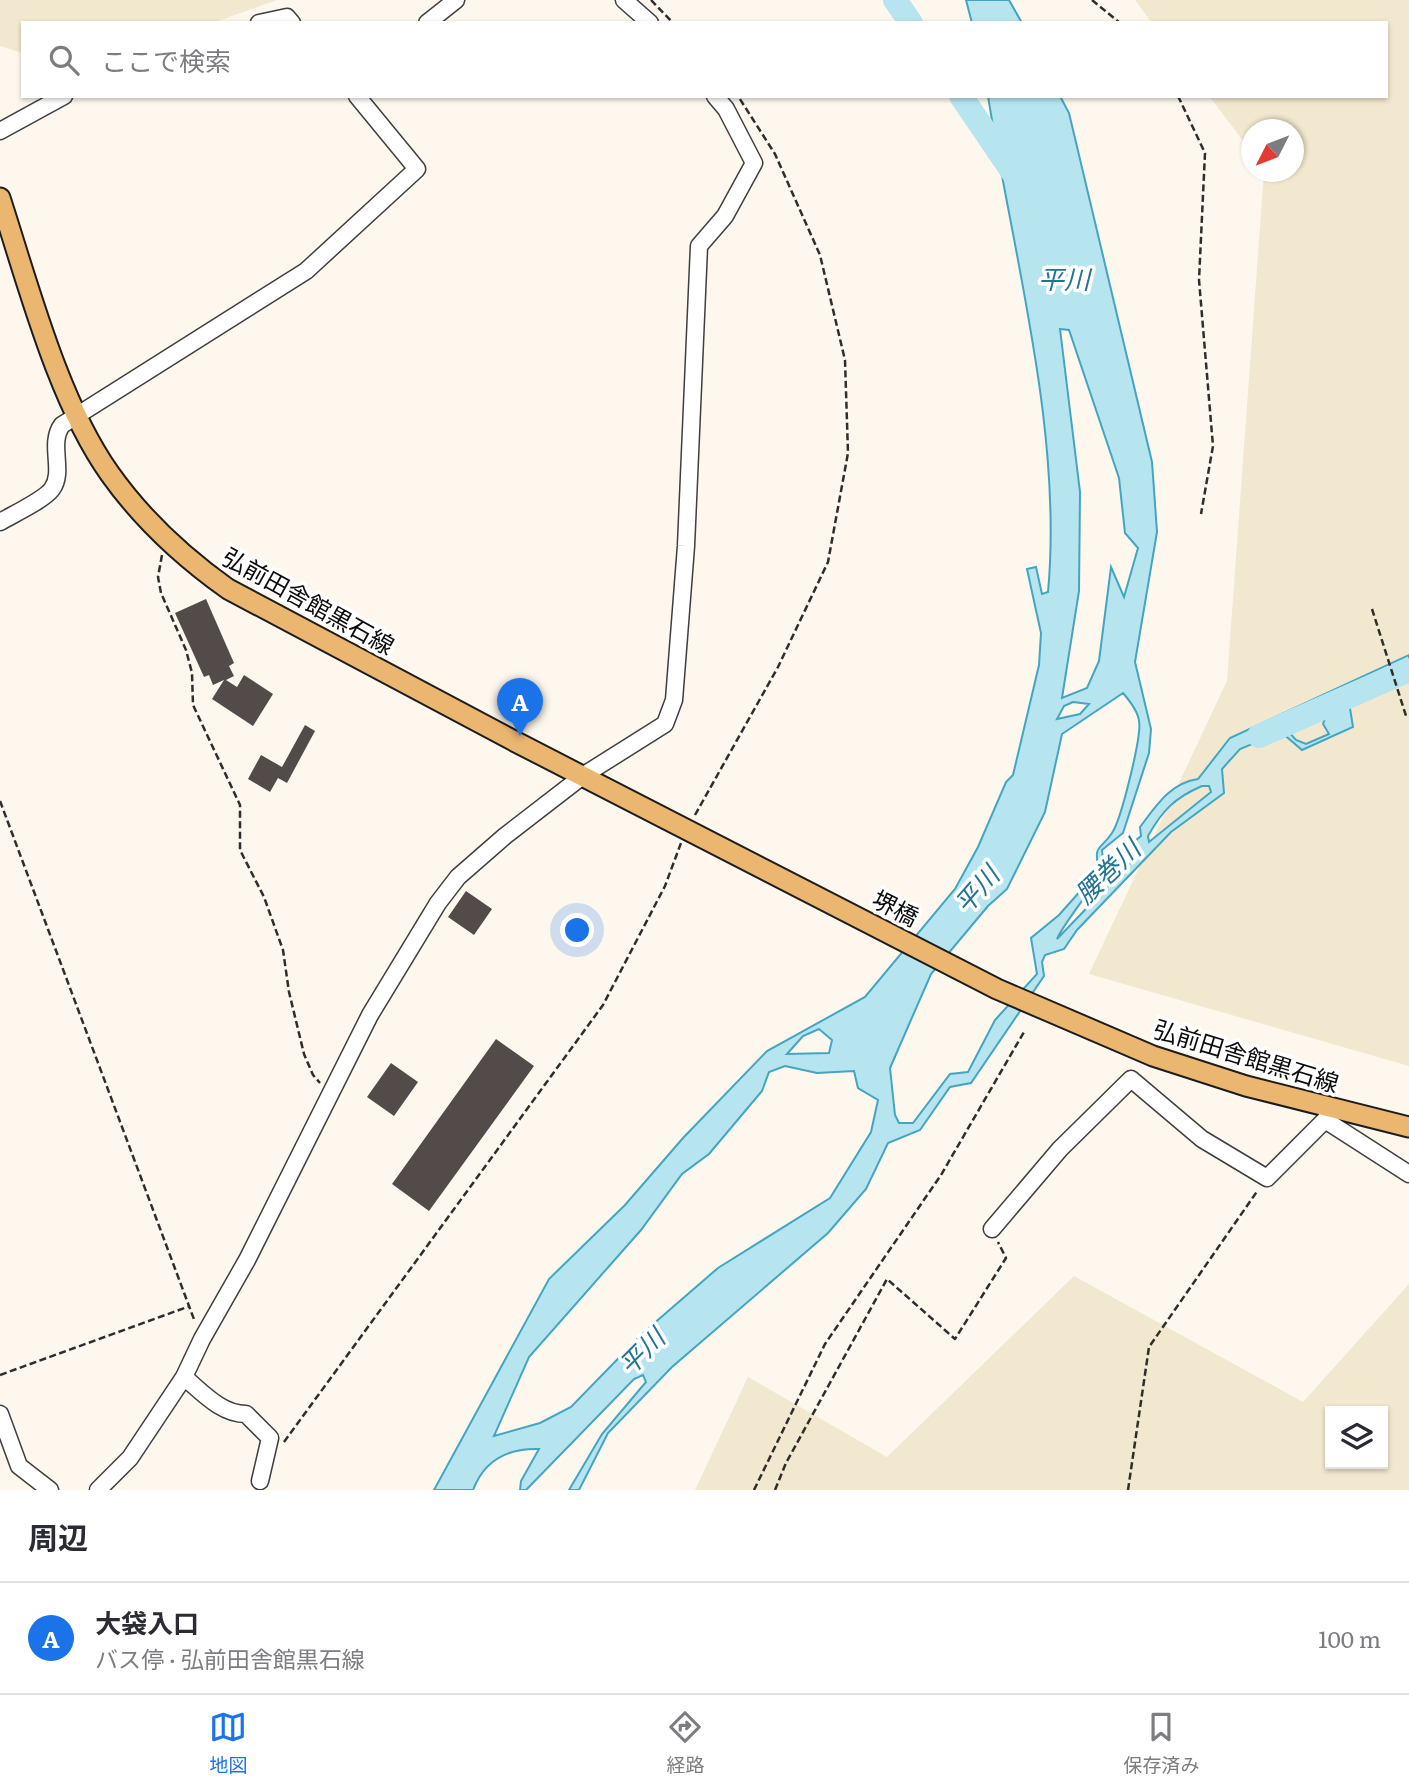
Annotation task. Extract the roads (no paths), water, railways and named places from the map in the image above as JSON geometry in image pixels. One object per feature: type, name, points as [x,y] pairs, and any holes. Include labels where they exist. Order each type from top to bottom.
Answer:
[{"type":"main road","name":"弘前田舎館黒石線","points":[[0,198],[76,416],[110,474],[167,539],[193,564],[276,617],[699,835]]},
{"type":"main road","name":"堺橋","points":[[699,835],[997,989],[1072,1023]]},
{"type":"main road","name":"弘前田舎館黒石線","points":[[1072,1023],[1153,1056],[1328,1114],[1409,1127]]},
{"type":"street","points":[[430,21],[456,0]]},
{"type":"street","points":[[624,0],[648,21]]},
{"type":"street","points":[[268,21],[287,17],[290,21]]},
{"type":"street","points":[[0,131],[60,98]]},
{"type":"street","points":[[0,522],[51,490],[57,477],[56,433],[62,425],[306,271],[417,169],[358,98]]},
{"type":"street","points":[[98,1490],[130,1458],[184,1377],[202,1339],[247,1261],[370,1015],[438,903],[458,877],[496,844],[584,775],[665,724],[674,700],[686,546],[699,246],[725,216],[754,163],[726,109],[717,98]]},
{"type":"street","points":[[992,1229],[1060,1149],[1131,1079],[1202,1139],[1267,1178],[1328,1114],[1409,1174]]},
{"type":"street","points":[[184,1377],[223,1408],[246,1414],[270,1438],[260,1481]]},
{"type":"street","points":[[0,1414],[19,1466],[50,1490]]},
{"type":"water","points":[[966,0],[1009,0],[1021,21],[971,21]]},
{"type":"water","points":[[988,98],[1061,98],[1069,113],[1152,462],[1157,532],[1135,662],[1151,729],[1149,753],[1123,833],[1102,850],[1103,861],[1115,857],[1141,836],[1140,827],[1158,804],[1179,785],[1198,779],[1230,738],[1409,655],[1409,676],[1349,702],[1353,727],[1302,750],[1281,732],[1240,749],[1222,769],[1224,793],[1171,832],[1077,930],[1064,949],[1045,955],[1042,962],[1044,976],[971,1083],[950,1087],[920,1130],[888,1143],[866,1189],[828,1233],[672,1367],[608,1433],[579,1490],[569,1490],[602,1434],[646,1382],[643,1375],[634,1379],[526,1490],[520,1490],[521,1481],[539,1449],[517,1451],[498,1458],[483,1471],[473,1490],[434,1490],[549,1279],[625,1205],[683,1138],[767,1051],[865,997],[955,889],[978,847],[1006,782],[1013,775],[1039,665],[1041,633],[1027,569],[1036,567],[1042,594],[1048,592],[1051,531],[1048,469],[1042,407]],"holes":[[[1060,329],[1069,330],[1119,478],[1125,533],[1138,548],[1124,597],[1111,567],[1099,661],[1087,688],[1062,698],[1079,591],[1080,492]],[[1123,693],[1138,717],[1137,743],[1125,796],[1116,825],[1097,852],[1099,870],[1059,915],[1031,938],[1037,974],[995,1020],[968,1072],[950,1074],[913,1123],[899,1123],[895,1115],[890,1068],[931,974],[988,906],[1007,889],[1045,812],[1062,734]],[[1073,702],[1089,704],[1080,714],[1057,719],[1064,706]],[[1317,705],[1328,711],[1323,724],[1329,734],[1306,744],[1296,740],[1286,729],[1290,719]],[[1202,786],[1209,786],[1211,792],[1149,842],[1148,836],[1170,806]],[[1133,860],[1057,939],[1102,876]],[[819,1029],[832,1040],[829,1053],[787,1054],[803,1036]],[[785,1066],[817,1073],[854,1071],[858,1088],[878,1100],[871,1132],[830,1198],[718,1268],[644,1332],[571,1407],[540,1423],[494,1436],[529,1357],[641,1230],[682,1174],[709,1154],[762,1091],[769,1072]]]},
{"type":"waterway","name":"平川","points":[[895,0],[910,21]]},
{"type":"waterway","name":"平川","points":[[962,98],[1016,177]]},
{"type":"waterway","name":"腰巻川","points":[[1259,736],[1409,670]]},
{"type":"place","name":"大袋入口","points":[[520,736]]}]
